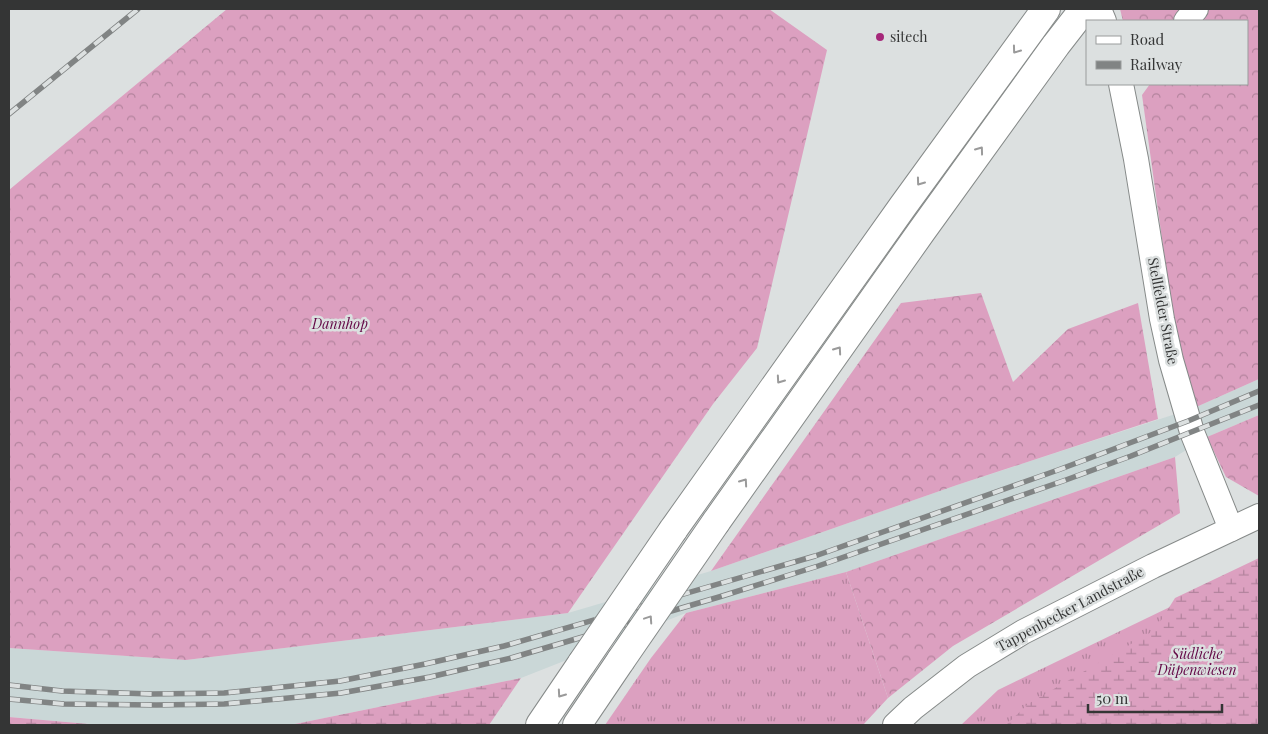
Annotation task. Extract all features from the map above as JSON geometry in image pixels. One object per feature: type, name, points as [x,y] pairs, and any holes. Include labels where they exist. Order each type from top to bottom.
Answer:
[{"type":"highway","points":[[577,725],[716,522],[921,232],[1084,9]]},
{"type":"highway","points":[[540,725],[673,530],[903,206],[1046,10]]},
{"type":"highway","points":[[587,725],[597,696]]},
{"type":"street","points":[[1187,20],[1196,9]]},
{"type":"street","name":"Stellfelder Straße","points":[[1122,85],[1162,319],[1171,360],[1195,441],[1231,529]]},
{"type":"street","name":"Tappenbecker Landstraße","points":[[895,725],[913,708],[967,666],[1023,632],[1153,566],[1259,516]]},
{"type":"shaded area","points":[[1259,379],[1259,415],[1207,437],[1175,457],[846,572],[686,613],[521,678],[290,725],[100,725],[9,717],[9,648],[186,660],[568,613],[711,571],[957,485],[1194,408]]},
{"type":"green space","name":"Dannhop","points":[[227,9],[769,9],[827,50],[757,348],[713,404],[568,613],[186,660],[9,648],[9,190]]},
{"type":"green space","points":[[1120,9],[1185,9],[1176,20],[1123,20]]},
{"type":"green space","points":[[1208,9],[1259,10],[1259,379],[1194,408],[1173,318],[1142,95],[1149,85],[1248,85],[1248,20],[1199,20]]},
{"type":"green space","points":[[981,293],[1013,382],[1068,329],[1138,303],[1158,419],[957,485],[711,571],[901,303]]},
{"type":"green space","points":[[1259,415],[1259,496],[1226,477],[1207,437]]},
{"type":"green space","points":[[1175,457],[1180,513],[953,646],[888,698],[846,572]]},
{"type":"green space","name":"Südliche Düpenwiesen","points":[[1259,558],[1259,725],[1006,725],[1028,704],[1155,630],[1175,598]]},
{"type":"green space","name":"Südliche Düpenwiesen","points":[[1259,564],[1259,725],[961,725],[998,690]]},
{"type":"green space","points":[[846,572],[888,698],[863,725],[605,725],[651,658],[686,613]]},
{"type":"green space","points":[[521,678],[489,725],[290,725]]},
{"type":"green space","points":[[9,717],[100,725],[9,725]]},
{"type":"railway","points":[[9,114],[138,9]]},
{"type":"railway","points":[[9,685],[62,691],[152,694],[224,693],[340,681],[504,646],[815,556],[1058,470],[1188,421],[1259,391]]},
{"type":"railway","points":[[9,699],[64,704],[224,704],[341,693],[430,677],[511,658],[818,566],[1063,481],[1259,405]]},
{"type":"place","name":"sitech","points":[[880,37]]}]
